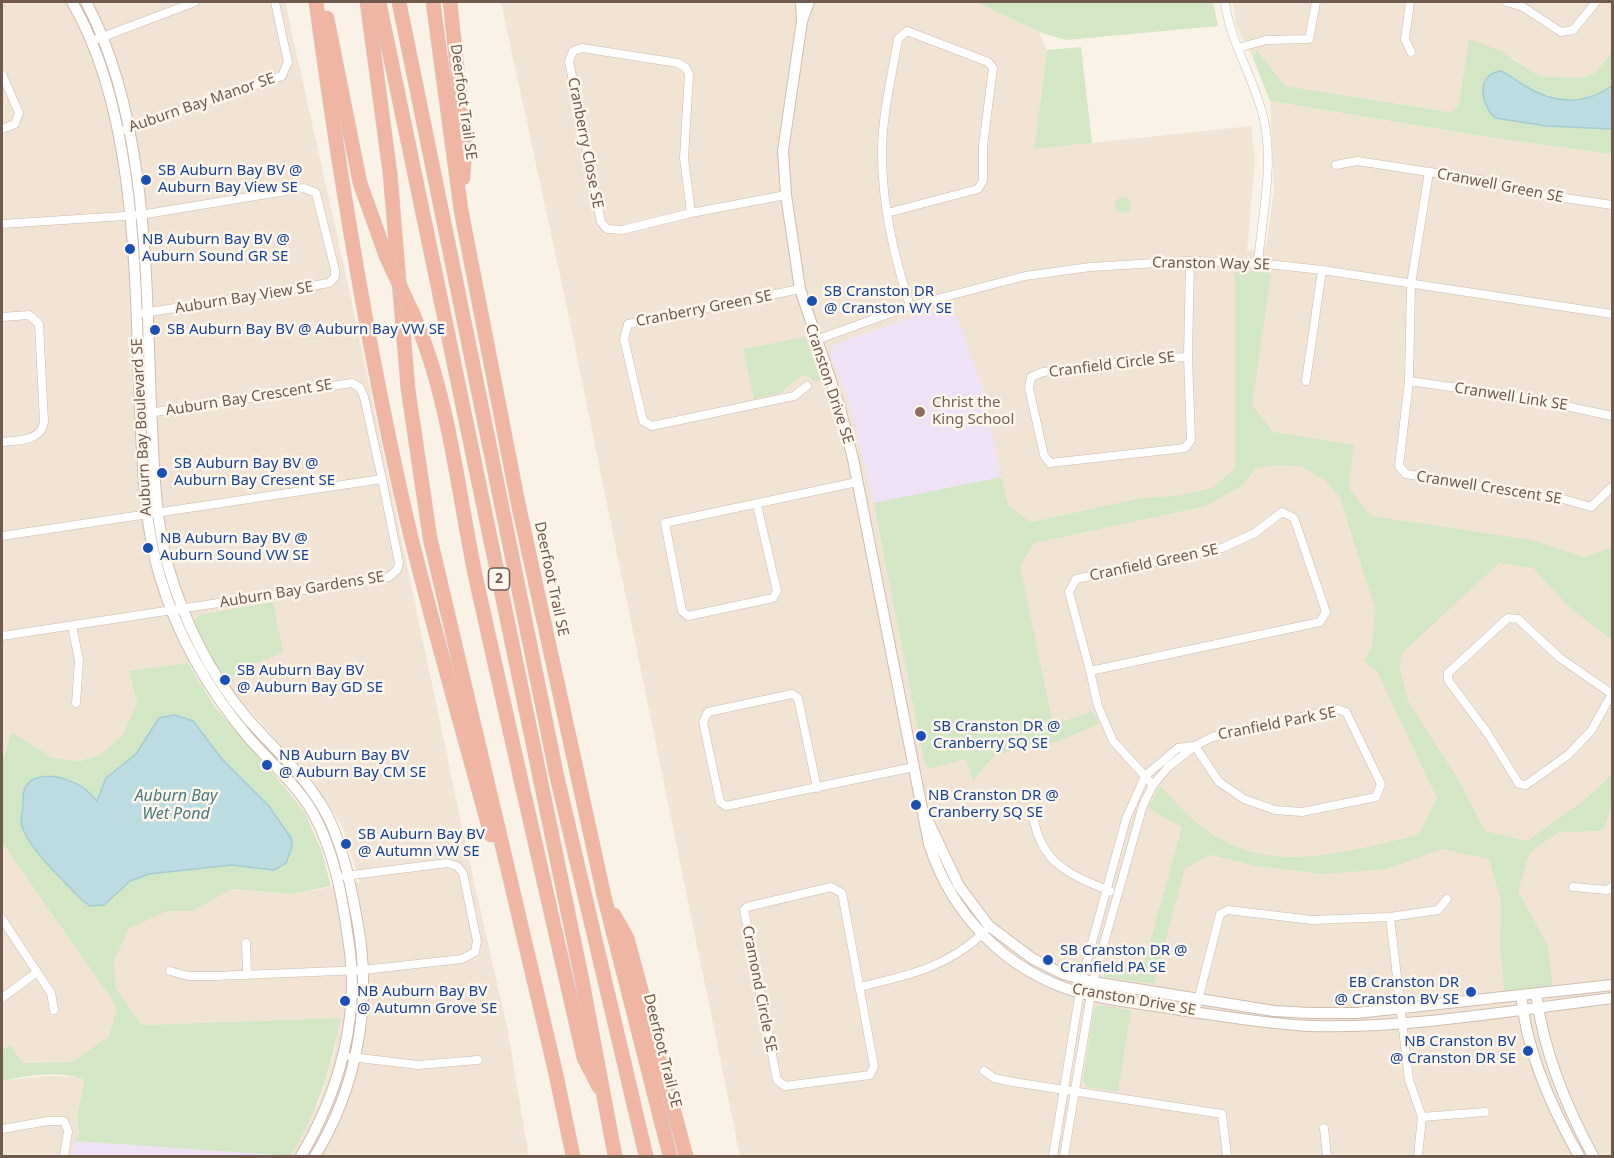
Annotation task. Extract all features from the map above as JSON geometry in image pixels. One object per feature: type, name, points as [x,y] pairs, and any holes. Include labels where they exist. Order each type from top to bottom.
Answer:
[{"type":"highway","points":[[316,2],[351,243],[410,533],[515,924],[522,934]]},
{"type":"highway","points":[[324,2],[358,173],[371,220],[427,348],[476,578],[584,1058],[606,1101]]},
{"type":"highway","points":[[367,2],[390,173],[408,389],[430,538],[573,1156]]},
{"type":"highway","name":"2","points":[[379,2],[414,160],[606,1101],[615,1156]]},
{"type":"highway","points":[[399,2],[557,777],[646,1156]]},
{"type":"highway","name":"Deerfoot Trail SE","points":[[433,2],[461,210],[544,631],[604,896],[670,1156]]},
{"type":"highway","points":[[450,2],[465,141],[461,210]]},
{"type":"highway","points":[[604,896],[627,938],[686,1156]]},
{"type":"street","name":"Auburn Bay Boulevard SE","points":[[72,2],[112,63],[135,215],[154,555],[171,611],[194,658],[216,695],[247,735],[304,798],[321,829],[342,877],[358,925],[357,970],[361,1021],[349,1056],[302,1156]]},
{"type":"street","name":"Auburn Bay Boulevard SE","points":[[86,2],[97,39]]},
{"type":"street","points":[[97,39],[195,2]]},
{"type":"street","name":"Auburn Bay Manor SE","points":[[122,131],[282,76],[288,62],[275,2]]},
{"type":"street","name":"Cranston Drive SE","points":[[801,2],[802,21],[783,151],[786,195],[800,290],[840,408],[857,482],[929,844],[947,890],[1008,958],[1037,975],[1085,994],[1196,1012],[1311,1026],[1401,1022],[1612,998]]},
{"type":"street","name":"Cranston Drive SE","points":[[802,21],[810,2]]},
{"type":"street","points":[[1226,2],[1238,48],[1257,98],[1268,144],[1268,173],[1258,263]]},
{"type":"street","points":[[1238,48],[1266,40],[1309,39],[1316,2]]},
{"type":"street","points":[[1410,2],[1405,39],[1411,52]]},
{"type":"street","points":[[1507,2],[1523,7],[1561,32],[1573,30],[1596,2]]},
{"type":"street","points":[[887,213],[978,189],[982,181],[983,146],[993,68],[988,62],[907,31],[898,39],[886,109],[882,152],[887,213],[894,254],[910,306]]},
{"type":"street","name":"Cranberry Close SE","points":[[691,213],[684,158],[689,74],[686,68],[678,63],[582,48],[573,51],[569,61],[601,222],[608,229],[615,231],[691,213],[786,195]]},
{"type":"street","points":[[2,74],[19,114],[15,124],[2,129]]},
{"type":"street","points":[[1336,165],[1357,161],[1429,172]]},
{"type":"street","name":"Cranwell Green SE","points":[[1411,284],[1429,172],[1481,180],[1518,191],[1612,205]]},
{"type":"street","name":"Auburn Bay View SE","points":[[135,215],[304,188],[311,189],[319,197],[335,270],[333,280],[326,285],[142,314]]},
{"type":"street","points":[[2,224],[135,215]]},
{"type":"street","name":"Cranston Way SE","points":[[816,340],[910,306],[1025,276],[1090,267],[1190,261],[1258,263],[1322,270],[1612,314]]},
{"type":"street","name":"Cranfield Circle SE","points":[[1188,357],[1146,359],[1043,372],[1031,377],[1029,388],[1044,455],[1050,463],[1185,448],[1191,440],[1188,357],[1190,261]]},
{"type":"street","points":[[1306,381],[1322,270]]},
{"type":"street","name":"Cranwell Crescent SE","points":[[1411,284],[1409,381],[1399,466],[1406,474],[1563,499],[1591,507],[1612,487]]},
{"type":"street","name":"Cranberry Green SE","points":[[800,290],[628,324],[624,339],[643,421],[652,426],[794,396],[807,386]]},
{"type":"street","points":[[2,316],[29,315],[39,324],[44,423],[43,429],[35,437],[2,442]]},
{"type":"street","name":"Cranwell Link SE","points":[[1409,381],[1528,398],[1612,416]]},
{"type":"street","name":"Auburn Bay Crescent SE","points":[[146,414],[352,383],[360,388],[364,397],[382,478]]},
{"type":"street","points":[[2,536],[382,478]]},
{"type":"street","name":"Auburn Bay Gardens SE","points":[[183,609],[393,575],[399,562],[382,478]]},
{"type":"street","points":[[757,505],[777,591],[773,598],[688,615],[682,611],[665,523],[857,482]]},
{"type":"street","name":"Cranfield Green SE","points":[[1090,670],[1320,622],[1326,612],[1294,518],[1282,512],[1255,533],[1222,548],[1076,579],[1069,592],[1098,706],[1113,741],[1153,785]]},
{"type":"street","name":"Auburn Bay Boulevard SE","points":[[152,513],[183,609],[200,647],[223,686],[257,730],[299,772],[317,798],[338,841],[342,877]]},
{"type":"street","points":[[2,636],[183,609]]},
{"type":"street","points":[[1508,618],[1518,619],[1560,658],[1612,694],[1591,731],[1568,755],[1526,785],[1519,784],[1488,734],[1448,680],[1448,673],[1508,618]]},
{"type":"street","points":[[72,626],[79,660],[76,703]]},
{"type":"street","points":[[817,788],[798,698],[792,694],[708,712],[703,722],[720,802],[726,806],[817,788],[914,767]]},
{"type":"street","name":"Cranfield Park SE","points":[[1085,994],[1093,982],[1143,805],[1153,785],[1168,767],[1195,746],[1212,737],[1337,708],[1346,712],[1381,784],[1376,797],[1302,812],[1275,810],[1244,799],[1218,782],[1195,746]]},
{"type":"street","name":"Cranfield Park SE","points":[[1085,994],[1082,979],[1129,811],[1145,776],[1178,748],[1195,746]]},
{"type":"street","points":[[1032,807],[1035,834],[1049,855],[1068,873],[1117,893]]},
{"type":"street","points":[[170,970],[193,976],[357,970],[467,958],[475,952],[477,941],[463,873],[455,865],[447,863],[342,877]]},
{"type":"street","points":[[1573,886],[1607,890],[1612,887]]},
{"type":"street","name":"Cramond Circle SE","points":[[831,887],[842,893],[859,987],[874,1066],[870,1075],[785,1086],[777,1080],[744,910],[747,907],[831,887]]},
{"type":"street","points":[[1196,1012],[1220,914],[1228,909],[1312,920],[1390,917],[1438,910],[1448,899]]},
{"type":"street","points":[[1390,917],[1409,1080],[1422,1117],[1418,1156]]},
{"type":"street","points":[[2,919],[51,993],[54,1010]]},
{"type":"street","points":[[859,987],[917,974],[942,964],[986,931]]},
{"type":"street","name":"Cranston Drive SE","points":[[986,931],[1033,959],[1082,979],[1274,1011],[1310,1013],[1399,1008],[1612,985]]},
{"type":"street","points":[[246,943],[247,975]]},
{"type":"street","points":[[2,998],[37,972]]},
{"type":"street","points":[[1053,1156],[1063,1090],[1085,994]]},
{"type":"street","points":[[1064,1156],[1085,994]]},
{"type":"street","points":[[1536,994],[1546,1046],[1566,1101],[1593,1156]]},
{"type":"street","points":[[1521,996],[1533,1050],[1553,1106],[1579,1156]]},
{"type":"street","name":"Auburn Bay Boulevard SE","points":[[315,1156],[337,1113],[349,1056]]},
{"type":"street","points":[[349,1056],[418,1065],[477,1060]]},
{"type":"street","points":[[984,1071],[994,1078],[1222,1114],[1227,1156]]},
{"type":"street","points":[[1422,1117],[1485,1112]]},
{"type":"street","points":[[2,1129],[48,1121],[64,1121],[68,1131],[64,1156]]},
{"type":"street","points":[[1324,1128],[1327,1156]]},
{"type":"shaded area","points":[[2,2],[285,2],[507,1027],[529,1156],[291,1156],[320,1100],[335,1051],[339,1018],[142,1025],[116,988],[114,961],[121,939],[129,928],[142,921],[168,911],[193,911],[232,889],[292,894],[360,882],[342,826],[309,776],[225,683],[242,669],[283,653],[205,648],[188,663],[129,672],[137,703],[121,737],[100,755],[80,761],[53,758],[12,732],[2,761]]},
{"type":"shaded area","points":[[501,2],[976,2],[1039,32],[1047,50],[1034,149],[1251,126],[1255,158],[1247,251],[1266,247],[1274,189],[1270,101],[1493,138],[1612,154],[1612,1156],[740,1156],[566,303]]},
{"type":"shaded area","points":[[1233,2],[1612,2],[1612,51],[1596,72],[1581,78],[1538,76],[1513,57],[1451,112],[1285,86],[1257,50],[1253,58],[1236,26]]},
{"type":"shaded area","name":"Christ the King School","points":[[952,303],[982,386],[1001,477],[874,503],[847,395],[830,355],[833,345]]},
{"type":"shaded area","points":[[2,843],[115,1004],[116,1011],[109,1036],[72,1062],[23,1063],[11,1045],[2,1049]]},
{"type":"shaded area","points":[[43,1076],[76,1077],[84,1080],[77,1119],[79,1136],[72,1156],[2,1156],[2,1081]]},
{"type":"shaded area","points":[[75,1141],[291,1156],[72,1156]]},
{"type":"green space","points":[[976,2],[1213,2],[1218,26],[1066,40],[1039,32]]},
{"type":"green space","points":[[1469,39],[1501,51],[1539,76],[1581,78],[1596,72],[1612,51],[1612,154],[1493,138],[1270,101],[1253,58],[1257,50],[1285,86],[1450,112],[1459,105]]},
{"type":"green space","points":[[1081,47],[1092,143],[1034,149],[1047,50]]},
{"type":"green space","points":[[1123,197],[1129,199],[1131,205],[1129,211],[1123,213],[1117,211],[1115,205],[1117,199]]},
{"type":"green space","points":[[1235,270],[1271,273],[1252,405],[1273,432],[1354,445],[1349,488],[1371,516],[1531,540],[1584,557],[1612,548],[1612,640],[1566,604],[1533,568],[1499,563],[1402,653],[1400,670],[1408,701],[1459,781],[1485,831],[1527,841],[1586,799],[1612,774],[1612,803],[1604,828],[1599,831],[1559,832],[1530,852],[1518,891],[1548,946],[1553,989],[1505,993],[1500,949],[1501,901],[1489,859],[1442,849],[1387,869],[1323,874],[1257,866],[1210,855],[1185,868],[1154,984],[1104,977],[1104,965],[1142,971],[1182,827],[1148,808],[1160,786],[1190,817],[1210,833],[1235,846],[1261,854],[1287,857],[1340,853],[1419,835],[1437,798],[1377,671],[1364,661],[1372,647],[1375,609],[1340,497],[1325,480],[1301,466],[1276,465],[1256,468],[1241,486],[1206,506],[1034,543],[1020,566],[1052,720],[1058,723],[1093,711],[1099,724],[1057,742],[995,754],[973,781],[966,759],[929,769],[924,760],[874,503],[1001,477],[1009,507],[1032,522],[1142,498],[1176,496],[1212,488],[1235,469]]},
{"type":"green space","points":[[805,337],[821,380],[816,382],[807,375],[801,376],[780,393],[754,399],[743,349]]},
{"type":"green space","points":[[273,602],[283,653],[242,669],[225,683],[193,622],[199,615]]},
{"type":"green space","points":[[188,663],[215,707],[305,813],[321,849],[331,886],[292,894],[232,889],[193,911],[168,911],[129,928],[114,961],[116,988],[142,1025],[340,1018],[333,1054],[316,1106],[291,1156],[75,1141],[79,1135],[77,1119],[84,1080],[54,1074],[2,1081],[2,1049],[11,1045],[23,1063],[72,1062],[109,1036],[116,1011],[115,1004],[2,843],[2,761],[12,732],[53,758],[80,761],[100,755],[121,737],[137,703],[129,671]]},
{"type":"green space","points":[[1099,1005],[1131,1010],[1118,1092],[1088,1087],[1083,1082],[1094,1009]]},
{"type":"water","points":[[1501,71],[1536,92],[1558,99],[1579,100],[1612,86],[1612,129],[1547,126],[1495,118],[1486,105],[1483,90],[1487,78]]},
{"type":"water","name":"Auburn Bay Wet Pond","points":[[175,715],[193,721],[222,759],[268,805],[291,838],[292,847],[286,863],[274,870],[231,865],[149,874],[130,881],[104,905],[90,906],[48,865],[26,836],[21,820],[25,789],[29,782],[37,778],[56,777],[76,783],[97,801],[106,778],[136,754],[159,718]]},
{"type":"place","name":"SB Auburn Bay BV @ Auburn Bay View SE","points":[[146,180]]},
{"type":"place","name":"NB Auburn Bay BV @ Auburn Sound GR SE","points":[[130,249]]},
{"type":"place","name":"SB Cranston DR @ Cranston WY SE","points":[[812,301]]},
{"type":"place","name":"SB Auburn Bay BV @ Auburn Bay VW SE","points":[[155,330]]},
{"type":"place","name":"Christ the King School","points":[[920,412]]},
{"type":"place","name":"SB Auburn Bay BV @ Auburn Bay Cresent SE","points":[[162,473]]},
{"type":"place","name":"NB Auburn Bay BV @ Auburn Sound VW SE","points":[[148,548]]},
{"type":"place","name":"SB Auburn Bay BV @ Auburn Bay GD SE","points":[[225,680]]},
{"type":"place","name":"SB Cranston DR @ Cranberry SQ SE","points":[[921,736]]},
{"type":"place","name":"NB Auburn Bay BV @ Auburn Bay CM SE","points":[[267,765]]},
{"type":"place","name":"NB Cranston DR @ Cranberry SQ SE","points":[[916,805]]},
{"type":"place","name":"SB Auburn Bay BV @ Autumn VW SE","points":[[346,844]]},
{"type":"place","name":"SB Cranston DR @ Cranfield PA SE","points":[[1048,960]]},
{"type":"place","name":"EB Cranston DR @ Cranston BV SE","points":[[1471,992]]},
{"type":"place","name":"NB Auburn Bay BV @ Autumn Grove SE","points":[[345,1001]]},
{"type":"place","name":"NB Cranston BV @ Cranston DR SE","points":[[1528,1051]]}]
